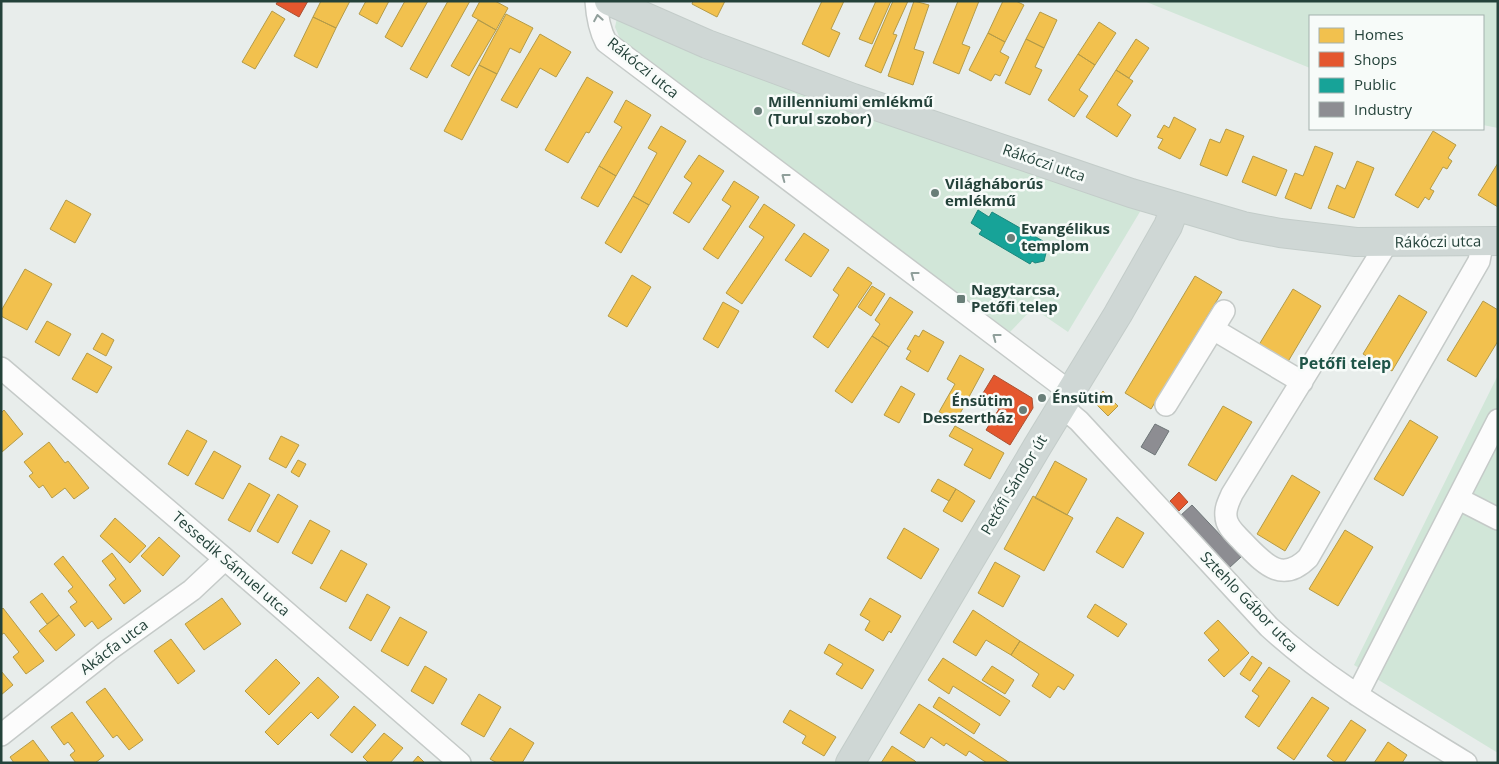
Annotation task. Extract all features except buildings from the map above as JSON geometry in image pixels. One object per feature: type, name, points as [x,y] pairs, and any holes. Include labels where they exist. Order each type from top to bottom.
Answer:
[{"type":"main road","name":"Rákóczi utca","points":[[609,1],[707,44],[853,98],[1131,193],[1243,226],[1280,233],[1356,242],[1490,241]]},
{"type":"main road","name":"Petőfi Sándor út","points":[[850,763],[1118,314],[1168,226],[1175,206]]},
{"type":"street","name":"Rákóczi utca","points":[[596,1],[601,33],[606,42],[1066,399]]},
{"type":"street","points":[[1386,243],[1232,494],[1226,510],[1230,528],[1265,564],[1277,569],[1296,568],[1308,558],[1490,241]]},
{"type":"street","points":[[1166,405],[1224,311]]},
{"type":"street","points":[[1213,329],[1302,382]]},
{"type":"street","name":"Tessedik Sámuel utca","points":[[1,368],[226,559],[460,763]]},
{"type":"street","name":"Sztehlo Gábor utca","points":[[1066,399],[1078,421],[1270,627],[1295,650],[1316,667],[1466,763]]},
{"type":"street","points":[[1357,694],[1498,420]]},
{"type":"street","points":[[1459,499],[1498,519]]},
{"type":"street","name":"Akácfa utca","points":[[1,735],[110,649],[192,590],[226,559]]},
{"type":"green space","points":[[1144,1],[1498,1],[1498,128],[1484,125],[1484,15],[1309,15],[1309,68]]},
{"type":"green space","points":[[617,18],[1141,210],[1068,332],[1033,308],[1010,332],[621,41],[615,27]]},
{"type":"green space","points":[[1498,375],[1498,753],[1354,665]]},
{"type":"place","name":"Millenniumi emlékmű (Turul szobor)","points":[[758,111]]},
{"type":"place","name":"Világháborús emlékmű","points":[[935,193]]},
{"type":"place","name":"Evangélikus templom","points":[[1011,238]]},
{"type":"place","name":"Nagytarcsa, Petőfi telep","points":[[961,299]]},
{"type":"place","name":"Énsütim","points":[[1042,398]]},
{"type":"place","name":"Énsütim Desszertház","points":[[1023,410]]},
{"type":"district","name":"Petőfi telep","points":[[1345,363]]}]
